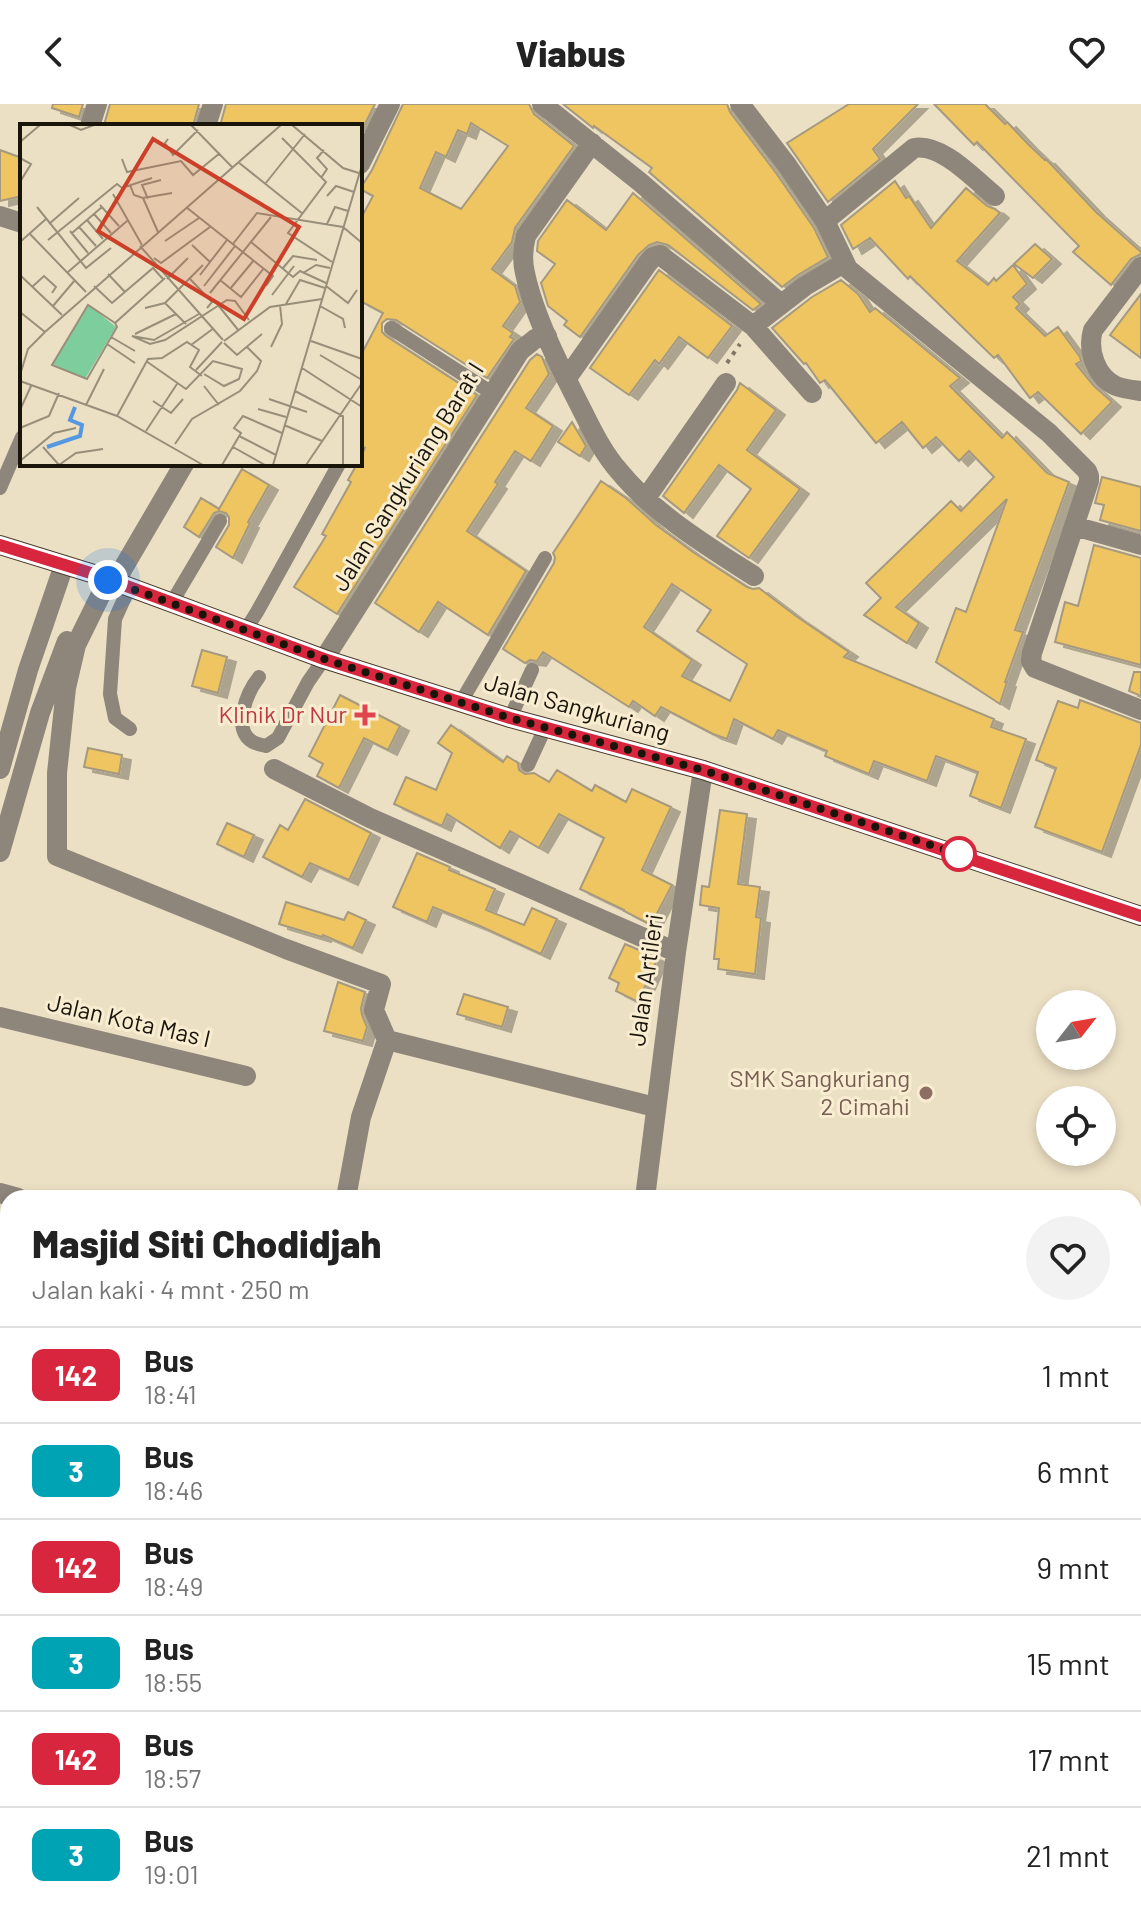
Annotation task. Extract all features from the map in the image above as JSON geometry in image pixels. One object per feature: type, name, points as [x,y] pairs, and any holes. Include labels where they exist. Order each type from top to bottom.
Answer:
[{"type":"main road","name":"Jalan Sangkuriang","points":[[0,545],[112,581],[324,659],[510,718],[703,770],[1141,916]]},
{"type":"street","points":[[91,124],[97,104]]},
{"type":"street","points":[[207,124],[213,104]]},
{"type":"street","points":[[362,160],[390,104]]},
{"type":"street","points":[[542,104],[781,304]]},
{"type":"street","points":[[740,104],[825,221],[844,263],[854,275],[1049,433],[1087,471],[1089,481],[1031,661],[1035,668],[1141,710]]},
{"type":"street","points":[[592,143],[526,236],[523,247],[524,271],[547,336],[598,440],[618,471],[697,539],[754,576]]},
{"type":"street","points":[[825,221],[914,148],[924,147],[949,158],[995,196]]},
{"type":"street","points":[[0,216],[20,222]]},
{"type":"street","points":[[567,378],[648,263],[660,255],[753,326],[812,393]]},
{"type":"street","points":[[753,326],[805,286],[844,263]]},
{"type":"street","points":[[1138,271],[1093,330],[1090,340],[1100,373],[1115,385],[1141,391]]},
{"type":"street","name":"Jalan Sangkuriang Barat I","points":[[324,659],[520,351],[535,339],[547,336]]},
{"type":"street","points":[[646,498],[726,383]]},
{"type":"street","points":[[0,852],[52,678],[112,581],[122,570],[183,466]]},
{"type":"street","points":[[1074,526],[1141,545]]},
{"type":"street","points":[[0,769],[64,565]]},
{"type":"street","points":[[112,581],[76,645],[66,688],[57,773],[57,856],[381,984],[374,1010],[387,1040],[361,1117],[347,1190]]},
{"type":"street","points":[[19,705],[40,713]]},
{"type":"street","points":[[274,769],[370,818],[676,952]]},
{"type":"street","name":"Jalan Artileri","points":[[646,1190],[703,770]]},
{"type":"street","name":"Jalan Kota Mas I","points":[[0,1017],[246,1076]]},
{"type":"street","points":[[387,1040],[655,1107]]},
{"type":"lane","points":[[391,328],[492,393]]},
{"type":"lane","points":[[2,478],[20,441]]},
{"type":"lane","points":[[245,631],[338,466]]},
{"type":"lane","points":[[171,604],[220,521]]},
{"type":"lane","points":[[461,702],[545,558]]},
{"type":"lane","points":[[112,581],[115,619],[110,694],[115,718],[130,729]]},
{"type":"lane","points":[[259,677],[243,712],[242,730],[251,741],[266,746],[278,738],[324,659]]},
{"type":"lane","points":[[510,718],[532,670]]},
{"type":"lane","points":[[528,765],[545,728]]},
{"type":"path","points":[[726,383],[727,363],[753,326]]},
{"type":"building","points":[[53,104],[83,104],[79,117],[52,108]]},
{"type":"building","points":[[110,104],[199,104],[194,124],[104,124]]},
{"type":"building","points":[[226,104],[375,104],[364,126],[221,124]]},
{"type":"building","points":[[403,104],[529,104],[534,114],[574,146],[515,228],[512,242],[492,269],[515,286],[520,302],[503,326],[513,333],[510,337],[514,339],[487,378],[396,320],[387,319],[382,323],[382,332],[386,336],[477,395],[337,614],[294,587],[326,536],[322,534],[351,482],[348,480],[356,466],[362,466],[365,448],[362,446],[362,353],[383,313],[362,302],[362,216],[373,196],[362,190]],"holes":[[[471,123],[508,146],[461,209],[420,188],[436,152],[446,157],[458,130],[467,134]]]},
{"type":"building","points":[[563,104],[727,104],[814,228],[828,257],[782,287],[649,172],[652,168]]},
{"type":"building","points":[[849,104],[918,104],[873,149],[880,159],[828,202],[787,143]]},
{"type":"building","points":[[934,104],[985,104],[1046,159],[1141,254],[1131,259],[1111,285],[1073,252],[1079,246],[977,142],[974,145]]},
{"type":"building","points":[[0,150],[20,157],[20,196],[0,201]]},
{"type":"building","points":[[895,181],[931,228],[966,188],[1000,213],[957,261],[988,285],[1013,265],[1027,284],[1013,297],[1020,304],[1016,308],[1045,336],[1058,327],[1080,357],[1081,361],[1076,364],[1112,402],[1081,434],[1038,392],[1030,398],[998,355],[994,358],[910,276],[908,279],[870,238],[853,249],[841,225]]},
{"type":"building","points":[[633,193],[761,304],[753,310],[668,245],[657,242],[638,255],[580,337],[564,325],[567,321],[548,306],[541,283],[555,264],[537,251],[538,241],[567,200],[606,230]]},
{"type":"building","points":[[1035,244],[1052,259],[1033,278],[1014,264]]},
{"type":"building","points":[[659,270],[732,326],[708,358],[679,337],[659,364],[655,360],[629,395],[590,368]]},
{"type":"building","points":[[841,280],[858,294],[870,312],[875,308],[960,378],[950,386],[1002,438],[1007,432],[1047,473],[1069,482],[1015,630],[1023,632],[1000,704],[936,662],[956,608],[966,612],[1007,499],[896,607],[919,623],[907,643],[864,615],[881,598],[866,583],[951,501],[961,511],[994,477],[969,451],[959,461],[936,437],[923,448],[902,422],[876,443],[825,380],[820,383],[806,363],[772,328],[812,297]]},
{"type":"building","points":[[1141,294],[1141,358],[1110,335]]},
{"type":"building","points":[[537,354],[542,357],[549,374],[526,408],[553,426],[531,461],[515,451],[495,482],[498,484],[467,531],[526,571],[488,635],[438,602],[419,632],[375,603],[530,360]]},
{"type":"building","points":[[740,383],[776,410],[747,450],[800,489],[749,558],[717,536],[751,489],[719,465],[684,513],[663,496]]},
{"type":"building","points":[[572,422],[586,446],[580,456],[558,442]]},
{"type":"building","points":[[242,469],[269,485],[248,522],[233,558],[216,547],[229,525],[226,513],[214,513],[199,537],[184,527],[201,498],[219,509]]},
{"type":"building","points":[[1102,477],[1141,487],[1141,531],[1100,520],[1104,505],[1095,503]]},
{"type":"building","points":[[601,481],[693,552],[747,587],[759,588],[849,652],[844,657],[994,719],[991,727],[1026,739],[1001,808],[970,796],[978,772],[936,756],[927,781],[874,761],[869,774],[825,756],[827,751],[778,730],[773,739],[734,719],[727,739],[661,707],[655,716],[633,701],[629,707],[543,652],[537,661],[525,663],[503,649],[554,563],[553,553]],"holes":[[[672,584],[711,610],[697,631],[747,664],[730,701],[682,676],[692,660],[644,627]]]},
{"type":"building","points":[[1094,545],[1141,558],[1141,665],[1055,642],[1065,602],[1078,606]]},
{"type":"building","points":[[202,650],[227,657],[218,693],[192,686]]},
{"type":"building","points":[[1134,672],[1141,672],[1141,696],[1129,691]]},
{"type":"building","points":[[340,695],[400,726],[388,750],[364,738],[339,788],[317,776],[323,764],[309,756]]},
{"type":"building","points":[[1080,700],[1141,723],[1141,745],[1102,852],[1035,827],[1056,768],[1036,760],[1058,701],[1078,708]]},
{"type":"building","points":[[451,725],[503,762],[507,756],[518,763],[519,770],[525,774],[534,773],[549,782],[557,770],[592,791],[595,785],[626,802],[632,789],[671,807],[642,870],[672,885],[651,925],[580,889],[604,838],[559,814],[539,848],[510,831],[500,848],[447,814],[442,826],[394,804],[406,777],[436,790],[452,753],[438,743]]},
{"type":"building","points":[[88,748],[122,755],[119,774],[84,767]]},
{"type":"building","points":[[305,799],[371,833],[349,880],[310,863],[302,877],[263,857],[280,825],[288,830]]},
{"type":"building","points":[[720,810],[747,814],[738,884],[760,887],[756,917],[761,918],[755,974],[718,969],[719,959],[714,959],[719,908],[700,905],[702,886],[709,887]]},
{"type":"building","points":[[227,823],[254,835],[244,857],[217,844]]},
{"type":"building","points":[[417,853],[495,889],[486,910],[524,925],[532,908],[557,919],[541,954],[433,907],[427,922],[393,907]]},
{"type":"building","points":[[286,902],[344,920],[348,912],[366,920],[353,948],[323,935],[279,924]]},
{"type":"building","points":[[625,944],[658,958],[638,1002],[616,991],[619,983],[609,978]]},
{"type":"building","points":[[338,982],[365,992],[361,1008],[367,1027],[363,1041],[324,1031]]},
{"type":"building","points":[[464,994],[508,1007],[502,1027],[457,1014]]},
{"type":"bus line","name":"142","points":[[0,545],[94,574],[324,659],[510,718],[703,770],[1141,916]]},
{"type":"place","name":"Klinik Dr Nur","points":[[365,715]]},
{"type":"place","name":"SMK Sangkuriang 2 Cimahi","points":[[926,1093]]},
{"type":"route","points":[[108,580],[324,659],[510,718],[703,770],[959,854]]}]
